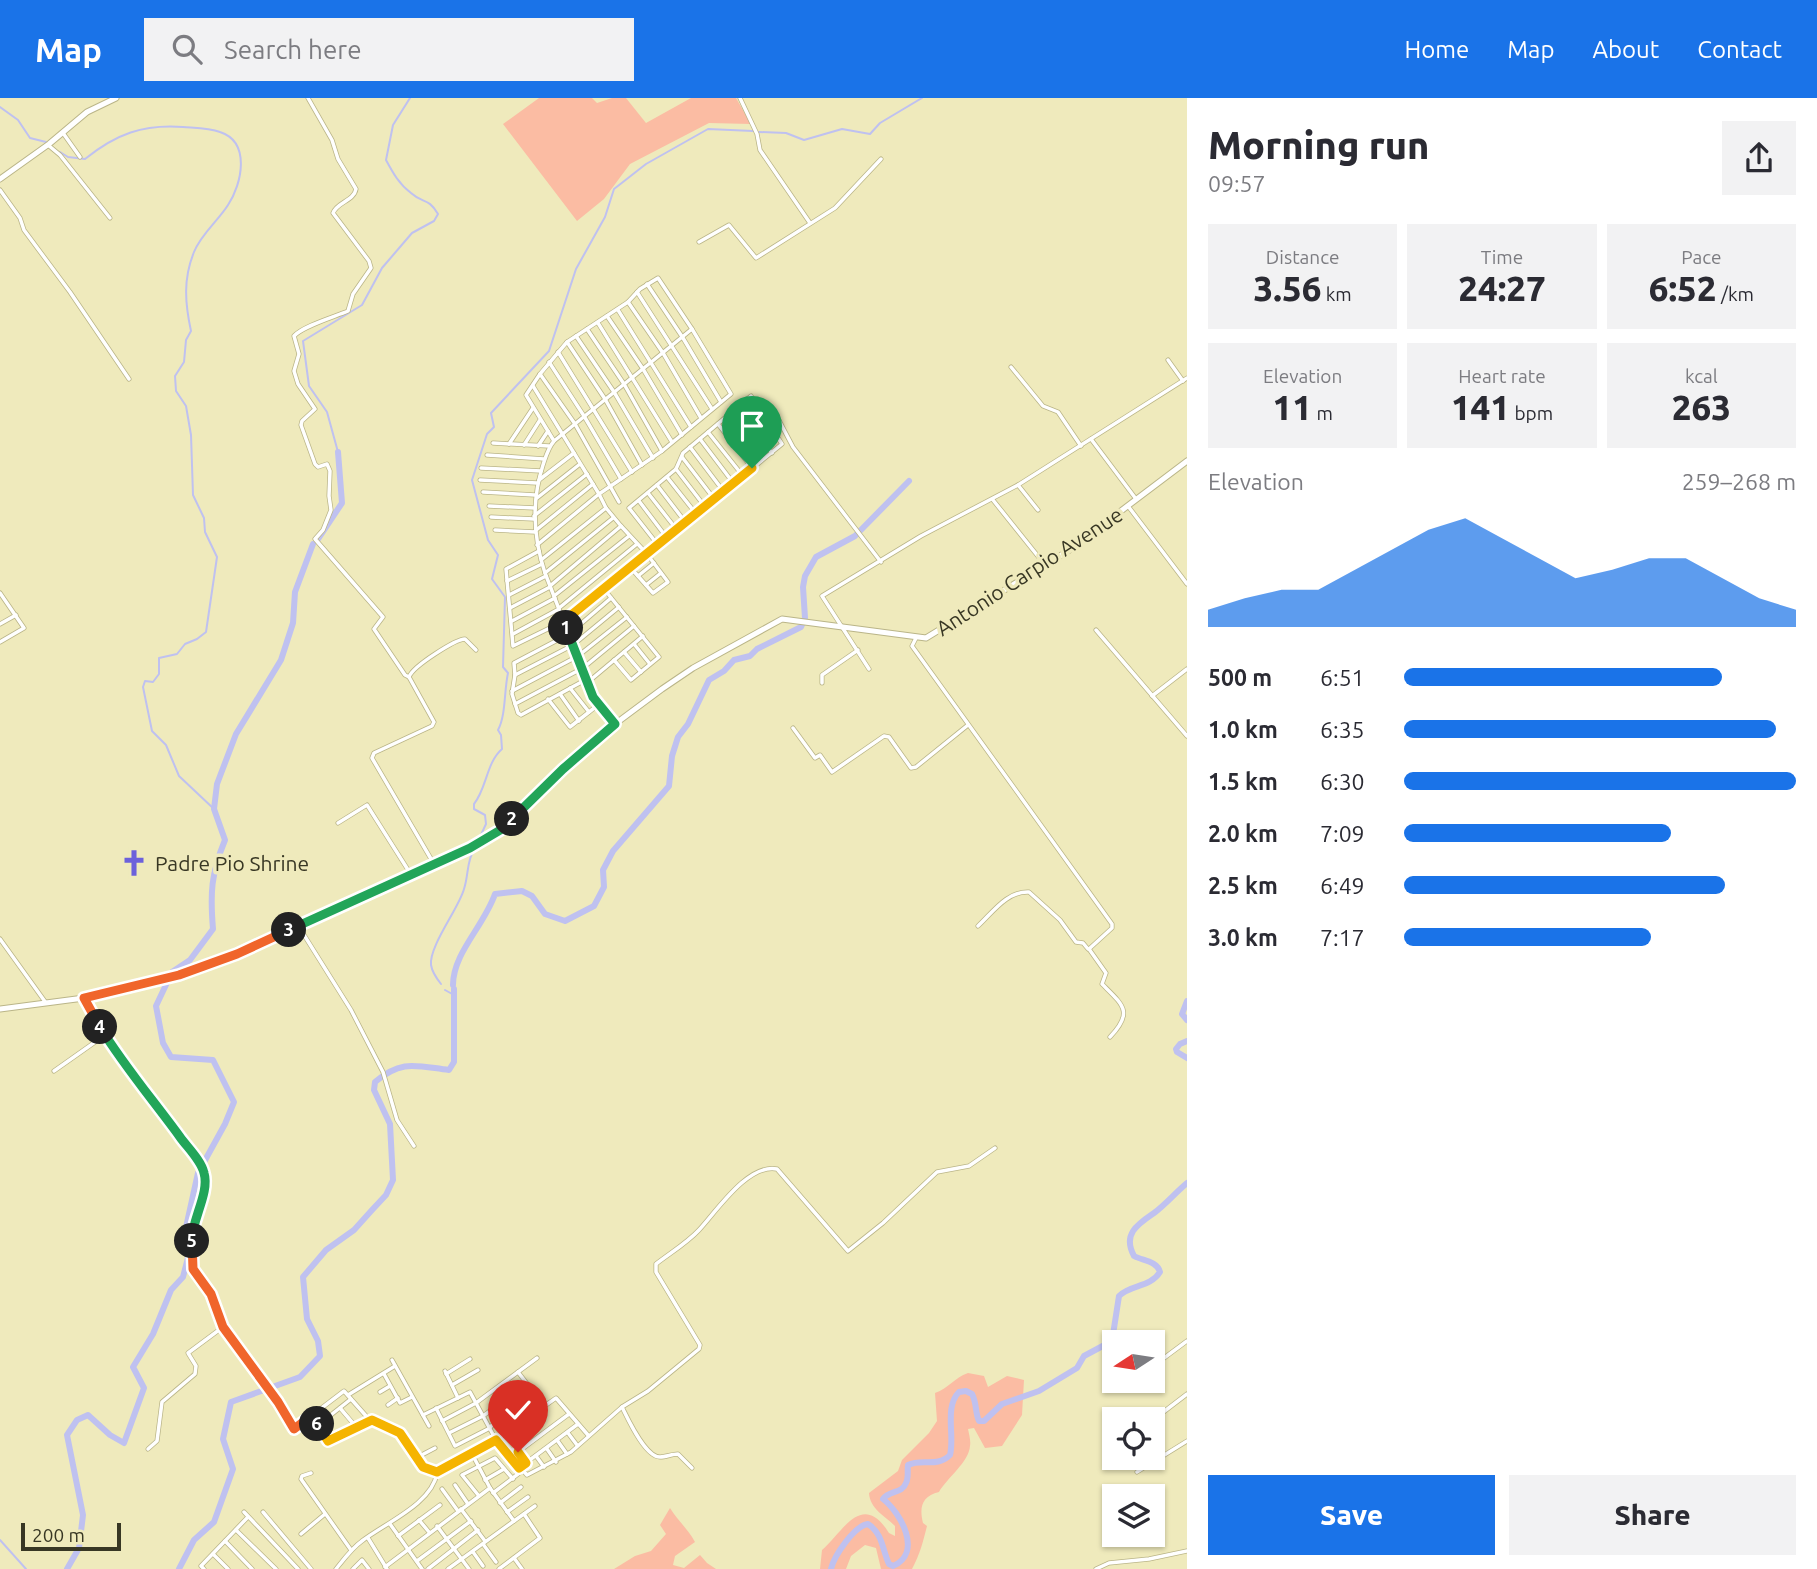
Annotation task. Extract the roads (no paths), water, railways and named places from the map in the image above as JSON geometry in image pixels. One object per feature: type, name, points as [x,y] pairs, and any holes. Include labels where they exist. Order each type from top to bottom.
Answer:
[{"type":"street","points":[[0,179],[48,145],[87,112],[116,98]]},
{"type":"street","points":[[309,98],[332,140],[338,159],[356,189],[355,195],[335,208],[333,213],[372,268],[353,294],[348,311],[325,319],[296,333],[294,337],[299,354],[294,371],[298,384],[314,410],[301,425],[317,466],[327,464],[330,471],[328,496],[331,510],[323,530],[315,539],[383,617],[374,629],[409,677],[434,722],[432,726],[374,753],[372,758],[434,864]]},
{"type":"street","points":[[740,98],[757,134],[760,150],[810,224]]},
{"type":"street","points":[[62,132],[80,157]]},
{"type":"street","points":[[48,145],[60,155],[110,218]]},
{"type":"street","points":[[699,243],[729,225],[756,258],[835,208],[881,159]]},
{"type":"street","points":[[0,190],[20,218],[24,230],[129,379]]},
{"type":"street","points":[[537,545],[599,495],[662,451],[731,393],[659,279],[647,284],[628,302],[566,342],[540,374],[526,397],[554,441]]},
{"type":"street","points":[[647,284],[721,402]]},
{"type":"street","points":[[637,292],[712,410]]},
{"type":"street","points":[[628,302],[701,418]]},
{"type":"street","points":[[618,309],[691,427]]},
{"type":"street","points":[[607,316],[643,369],[682,435]]},
{"type":"street","points":[[597,323],[672,443]]},
{"type":"street","points":[[587,329],[624,384],[662,451]]},
{"type":"street","points":[[615,724],[598,705],[545,575],[535,531],[537,482],[549,446],[554,441],[692,329]]},
{"type":"street","points":[[576,336],[614,392],[653,458]]},
{"type":"street","points":[[566,342],[605,400],[642,465]]},
{"type":"street","points":[[558,352],[632,472]]},
{"type":"street","points":[[869,669],[822,596],[922,536],[993,500],[1185,380],[1168,360]]},
{"type":"street","points":[[549,362],[621,479]]},
{"type":"street","points":[[1011,367],[1043,406],[1058,412],[1081,446]]},
{"type":"street","points":[[540,374],[575,424],[619,502]]},
{"type":"street","points":[[533,385],[606,508],[668,582],[655,593],[631,567]]},
{"type":"street","points":[[539,551],[507,567],[514,647],[564,621],[783,443],[751,396],[690,447],[676,470],[629,508],[657,545]]},
{"type":"street","points":[[735,425],[758,406]]},
{"type":"street","points":[[509,444],[533,408]]},
{"type":"street","points":[[774,411],[793,447],[881,562]]},
{"type":"street","points":[[727,416],[762,460]]},
{"type":"street","points":[[742,435],[765,416]]},
{"type":"street","points":[[524,445],[540,419]]},
{"type":"street","points":[[718,424],[752,468]]},
{"type":"street","points":[[772,426],[760,437],[772,453]]},
{"type":"street","points":[[538,446],[548,430]]},
{"type":"street","points":[[708,432],[743,476]]},
{"type":"street","points":[[699,439],[734,484]]},
{"type":"street","points":[[1091,439],[1136,499]]},
{"type":"street","points":[[493,443],[549,446]]},
{"type":"street","points":[[690,447],[724,492]]},
{"type":"street","points":[[480,480],[537,482],[575,452]]},
{"type":"street","points":[[487,455],[545,459]]},
{"type":"street","points":[[682,457],[715,500]]},
{"type":"street","name":"Antonio Carpio Avenue","points":[[0,1009],[84,998],[179,975],[237,954],[470,848],[502,829],[563,769],[615,724],[693,668],[782,620],[926,638],[1045,565],[1187,461]]},
{"type":"street","points":[[484,492],[535,497],[581,463]]},
{"type":"street","points":[[481,468],[541,471]]},
{"type":"street","points":[[676,470],[706,508]]},
{"type":"street","points":[[491,517],[534,518],[587,474]]},
{"type":"street","points":[[667,477],[697,515]]},
{"type":"street","points":[[495,530],[535,531],[593,484]]},
{"type":"street","points":[[657,485],[686,523]]},
{"type":"street","points":[[1018,485],[1038,510]]},
{"type":"street","points":[[648,493],[677,530]]},
{"type":"street","points":[[638,500],[667,538]]},
{"type":"street","points":[[993,500],[1045,565]]},
{"type":"street","points":[[489,506],[535,508]]},
{"type":"street","points":[[1128,506],[1187,584]]},
{"type":"street","points":[[508,581],[541,562],[606,508]]},
{"type":"street","points":[[509,595],[545,575],[613,518]]},
{"type":"street","points":[[510,608],[550,587],[621,526]]},
{"type":"street","points":[[512,621],[554,597],[629,536]]},
{"type":"street","points":[[513,634],[559,609],[637,544]]},
{"type":"street","points":[[638,576],[654,563]]},
{"type":"street","points":[[646,585],[662,573]]},
{"type":"street","points":[[604,589],[659,657],[631,680],[614,660]]},
{"type":"street","points":[[0,593],[24,628],[0,642]]},
{"type":"street","points":[[611,598],[569,634],[514,662],[512,691],[518,713],[521,715],[587,680],[643,636]]},
{"type":"street","points":[[0,606],[7,602]]},
{"type":"street","points":[[515,675],[573,645],[619,607]]},
{"type":"street","points":[[0,624],[16,615]]},
{"type":"street","points":[[512,691],[578,656],[627,617]]},
{"type":"street","points":[[515,704],[583,668],[635,626]]},
{"type":"street","points":[[1096,630],[1187,736]]},
{"type":"street","points":[[916,638],[912,646],[1112,924],[1112,929],[1089,949]]},
{"type":"street","points":[[409,677],[411,670],[423,660],[450,648],[460,639],[466,639],[476,650]]},
{"type":"street","points":[[633,644],[650,664]]},
{"type":"street","points":[[822,683],[822,676],[858,650]]},
{"type":"street","points":[[624,652],[641,672]]},
{"type":"street","points":[[1152,696],[1187,668]]},
{"type":"street","points":[[570,688],[589,712]]},
{"type":"street","points":[[559,694],[579,721]]},
{"type":"street","points":[[548,699],[568,726],[572,726],[598,705]]},
{"type":"street","points":[[793,728],[815,758],[820,755],[832,772],[884,736],[889,737],[911,768],[916,767],[968,725]]},
{"type":"street","points":[[338,823],[367,805],[410,873]]},
{"type":"street","points":[[978,926],[1008,897],[1018,892],[1029,892],[1059,920],[1076,942],[1089,949],[1106,974],[1102,984],[1123,1005],[1125,1011],[1122,1025],[1110,1037]]},
{"type":"street","points":[[298,925],[351,1010],[383,1072],[397,1120],[414,1146]]},
{"type":"street","points":[[0,939],[47,1004]]},
{"type":"street","points":[[84,998],[139,1085],[163,1112],[202,1169],[205,1177],[192,1235],[192,1264],[211,1294],[223,1327],[294,1429],[345,1391],[372,1420],[400,1433],[423,1467],[437,1472]]},
{"type":"street","points":[[54,1071],[105,1035]]},
{"type":"street","points":[[423,1415],[470,1392],[496,1440],[527,1475],[556,1462],[622,1407],[648,1391],[699,1349],[700,1345],[656,1272],[656,1264],[700,1229],[743,1182],[764,1170],[777,1169],[848,1251],[883,1223],[937,1172],[969,1166],[995,1148]]},
{"type":"street","points":[[148,1449],[157,1441],[162,1402],[195,1374],[196,1366],[188,1353],[223,1327]]},
{"type":"street","points":[[1166,1357],[1187,1341]]},
{"type":"street","points":[[442,1421],[476,1403],[537,1358]]},
{"type":"street","points":[[458,1398],[446,1372],[470,1359]]},
{"type":"street","points":[[392,1360],[429,1426]]},
{"type":"street","points":[[317,1426],[350,1397],[395,1366]]},
{"type":"street","points":[[452,1385],[478,1370]]},
{"type":"street","points":[[518,1372],[544,1406]]},
{"type":"street","points":[[383,1374],[400,1403],[412,1396]]},
{"type":"street","points":[[436,1408],[456,1446],[490,1428],[523,1402],[507,1380]]},
{"type":"street","points":[[380,1392],[390,1386]]},
{"type":"street","points":[[449,1433],[483,1416],[516,1392]]},
{"type":"street","points":[[1165,1411],[1187,1394]]},
{"type":"street","points":[[388,1405],[398,1398]]},
{"type":"street","points":[[336,1569],[351,1550],[390,1524],[430,1491],[437,1472],[496,1440],[556,1398],[588,1435]]},
{"type":"street","points":[[622,1407],[636,1434],[652,1455],[661,1457],[678,1454],[691,1468]]},
{"type":"street","points":[[340,1408],[357,1428]]},
{"type":"street","points":[[526,1463],[518,1452],[569,1414]]},
{"type":"street","points":[[311,1416],[328,1441],[372,1420]]},
{"type":"street","points":[[493,1493],[513,1479],[526,1463],[579,1424]]},
{"type":"street","points":[[568,1432],[577,1445]]},
{"type":"street","points":[[557,1440],[567,1454]]},
{"type":"street","points":[[1137,1472],[1187,1441]]},
{"type":"street","points":[[416,1458],[435,1448]]},
{"type":"street","points":[[546,1448],[556,1462]]},
{"type":"street","points":[[472,1454],[490,1489],[514,1521]]},
{"type":"street","points":[[536,1456],[544,1467]]},
{"type":"street","points":[[456,1478],[495,1458],[513,1479]]},
{"type":"street","points":[[485,1480],[505,1469]]},
{"type":"street","points":[[311,1473],[302,1476],[302,1479],[351,1550]]},
{"type":"street","points":[[462,1475],[479,1496]]},
{"type":"street","points":[[455,1485],[468,1504]]},
{"type":"street","points":[[500,1503],[521,1487]]},
{"type":"street","points":[[442,1489],[478,1530],[496,1562]]},
{"type":"street","points":[[368,1537],[386,1568],[429,1532],[490,1489]]},
{"type":"street","points":[[507,1512],[528,1497]]},
{"type":"street","points":[[398,1535],[440,1505]]},
{"type":"street","points":[[449,1569],[535,1506]]},
{"type":"street","points":[[244,1512],[298,1569]]},
{"type":"street","points":[[263,1512],[311,1569]]},
{"type":"street","points":[[301,1534],[325,1514]]},
{"type":"street","points":[[499,1569],[540,1538],[524,1514]]},
{"type":"street","points":[[204,1569],[201,1566],[248,1517]]},
{"type":"street","points":[[419,1520],[429,1532]]},
{"type":"street","points":[[417,1561],[471,1521]]},
{"type":"street","points":[[390,1524],[422,1569]]},
{"type":"street","points":[[437,1527],[469,1569]]},
{"type":"street","points":[[236,1530],[276,1569]]},
{"type":"street","points":[[428,1569],[478,1530]]},
{"type":"street","points":[[225,1541],[252,1569]]},
{"type":"street","points":[[1096,1569],[1109,1563],[1149,1559],[1187,1551]]},
{"type":"street","points":[[473,1552],[483,1566]]},
{"type":"street","points":[[213,1554],[228,1569]]},
{"type":"street","points":[[513,1558],[522,1569]]},
{"type":"street","points":[[353,1569],[362,1560],[369,1569]]},
{"type":"waterway","points":[[338,452],[327,412],[309,386],[303,341],[362,305],[382,268],[412,233],[434,221],[438,214],[431,205],[403,186],[386,160],[393,125],[410,98]]},
{"type":"waterway","points":[[759,132],[786,133],[804,140],[842,129],[870,134],[880,123],[922,98]]},
{"type":"waterway","points":[[0,107],[18,120],[30,138],[46,142]]},
{"type":"waterway","points":[[60,152],[68,157],[85,159],[119,137],[143,129],[169,126],[220,132],[230,137],[240,154],[240,175],[233,196],[201,239],[190,262],[186,291],[191,331],[186,340],[184,362],[175,376],[176,391],[186,406],[191,435],[193,495],[204,518],[205,532],[217,557],[206,632],[185,644],[177,654],[159,658],[159,674],[153,682],[145,681],[143,687],[152,731],[166,745],[179,776],[214,809]]},
{"type":"waterway","points":[[479,839],[486,824],[485,815],[474,809],[474,804],[493,761],[502,749],[498,730],[508,673],[503,667],[505,597],[492,579],[498,555],[488,540],[472,480],[487,434],[494,427],[491,413],[549,351],[576,269],[605,217],[614,189],[646,164],[708,129],[753,131]]},
{"type":"waterway","points":[[318,539],[342,503],[338,452]]},
{"type":"waterway","points":[[453,985],[454,973],[463,951],[495,894],[522,891],[532,896],[545,914],[565,921],[594,906],[604,887],[603,870],[613,851],[669,786],[672,756],[678,737],[688,724],[709,680],[724,671],[734,660],[750,656],[757,649],[801,627],[805,618],[805,576],[816,557],[855,536],[909,481]]},
{"type":"waterway","points":[[67,1569],[79,1548],[83,1515],[67,1435],[77,1420],[88,1415],[110,1435],[124,1443],[144,1388],[133,1367],[153,1334],[171,1290],[183,1277],[189,1254],[185,1232],[198,1173],[234,1102],[213,1060],[171,1057],[163,1043],[156,1006],[172,972],[190,960],[213,929],[213,884],[225,840],[214,809],[217,784],[236,734],[281,660],[293,623],[295,592],[313,544]]},
{"type":"waterway","points":[[441,984],[431,965],[432,957],[461,897],[475,847]]},
{"type":"waterway","points":[[179,1569],[194,1540],[214,1522],[233,1469],[223,1439],[231,1402],[300,1377],[320,1356],[318,1341],[307,1319],[303,1277],[326,1250],[354,1230],[386,1195],[393,1180],[390,1124],[374,1090],[375,1082],[402,1067],[449,1070],[454,1062],[454,989]]},
{"type":"waterway","points":[[445,990],[454,995]]},
{"type":"waterway","points":[[1187,1001],[1182,1014],[1187,1020]]},
{"type":"waterway","points":[[1187,1041],[1176,1049],[1187,1058]]},
{"type":"waterway","points":[[831,1569],[845,1542],[868,1524],[879,1537],[889,1564],[893,1566],[902,1560],[907,1552],[906,1533],[890,1505],[883,1499],[904,1486],[908,1465],[940,1461],[950,1455],[952,1406],[959,1392],[972,1394],[979,1421],[984,1421],[1002,1404],[1039,1391],[1077,1368],[1084,1356],[1112,1341],[1119,1296],[1151,1281],[1160,1272],[1153,1263],[1134,1256],[1131,1236],[1137,1226],[1187,1183]]},
{"type":"waterway","points":[[0,1540],[26,1569]]},
{"type":"place","name":"Padre Pio Shrine","points":[[134,863]]}]
